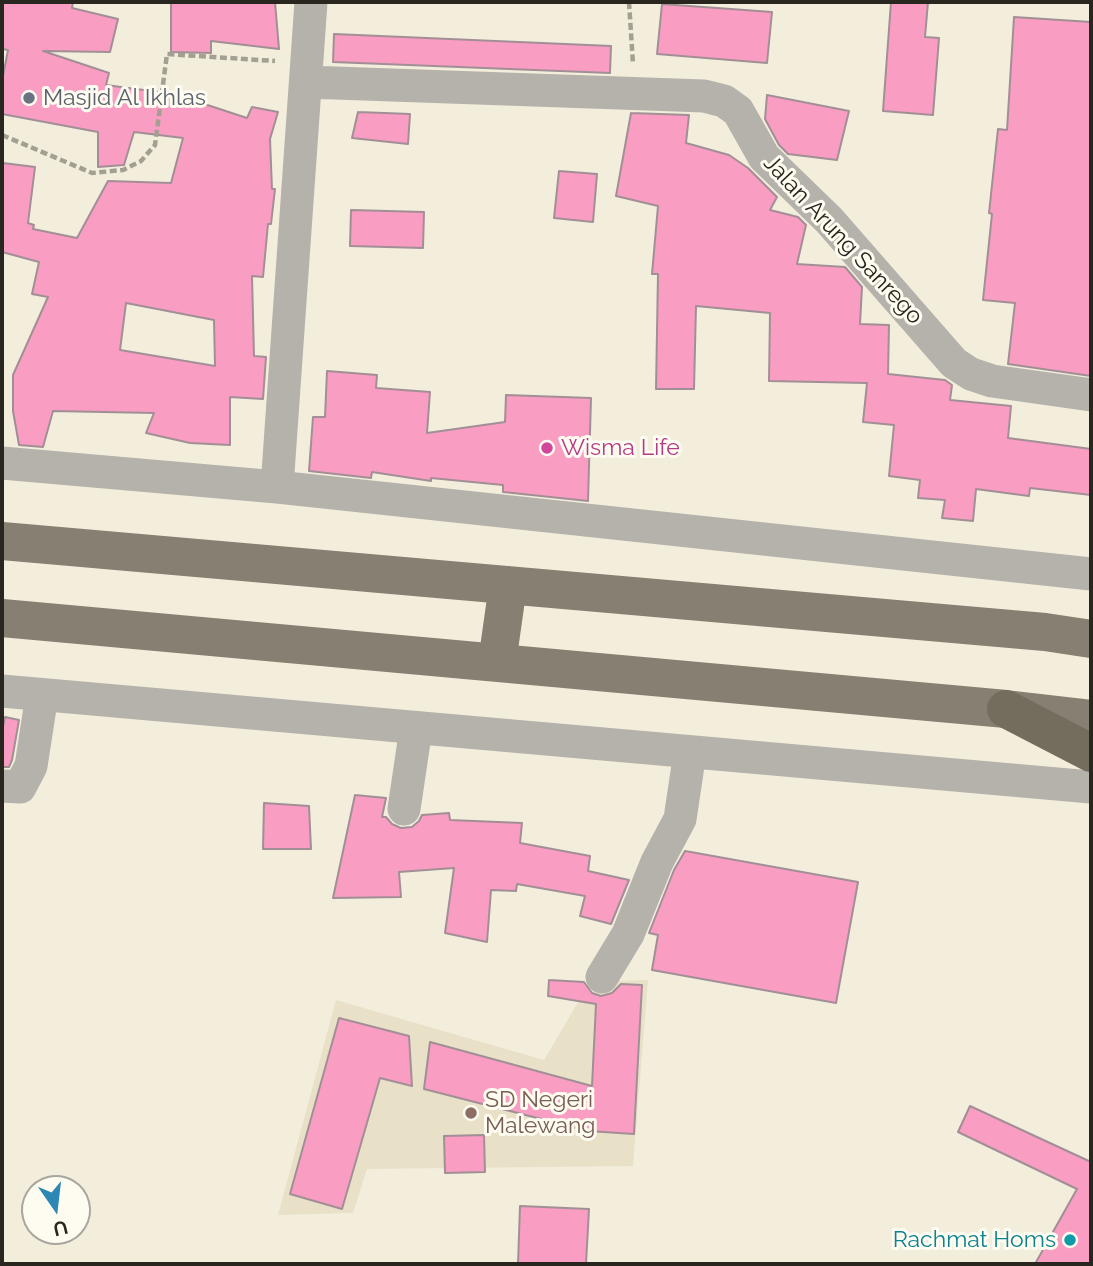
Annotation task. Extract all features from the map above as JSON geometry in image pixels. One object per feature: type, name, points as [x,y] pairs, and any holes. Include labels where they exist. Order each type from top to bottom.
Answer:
[{"type":"highway","points":[[1006,709],[1091,753]]},
{"type":"main road","points":[[2,541],[1045,632],[1091,639]]},
{"type":"main road","points":[[497,663],[508,585]]},
{"type":"main road","points":[[2,618],[1006,709],[1091,719]]},
{"type":"main road","points":[[1045,632],[1091,625]]},
{"type":"street","points":[[277,487],[311,2]]},
{"type":"street","name":"Jalan Arung Sanrego","points":[[307,72],[704,96],[724,101],[738,111],[764,157],[829,220],[954,363],[971,374],[992,381],[1091,396]]},
{"type":"street","points":[[2,463],[277,487],[1091,574]]},
{"type":"street","points":[[2,691],[1091,787]]},
{"type":"street","points":[[2,786],[20,787],[31,766],[43,695]]},
{"type":"street","points":[[404,809],[416,728]]},
{"type":"street","points":[[602,977],[628,934],[657,862],[680,819],[690,752]]},
{"type":"path","points":[[629,2],[635,93]]},
{"type":"path","points":[[2,135],[92,173],[123,170],[141,161],[155,145],[167,54],[307,72]]},
{"type":"shaded area","name":"SD Negeri Malewang","points":[[648,980],[633,1166],[367,1169],[353,1213],[278,1215],[336,1000],[544,1060],[590,982]]},
{"type":"building","points":[[2,2],[73,2],[72,8],[118,19],[110,52],[43,51],[109,73],[106,85],[174,94],[247,118],[252,107],[278,112],[270,139],[272,189],[275,189],[271,224],[268,224],[263,277],[252,276],[254,356],[266,357],[263,399],[230,397],[230,445],[190,443],[146,433],[154,413],[53,411],[43,447],[19,445],[13,411],[13,375],[48,297],[32,294],[39,262],[2,252],[3,163],[35,167],[28,223],[34,225],[33,229],[77,238],[108,181],[171,183],[183,138],[134,132],[124,165],[98,167],[98,132],[2,114],[2,81],[8,50],[2,49]],"holes":[[[126,303],[214,320],[215,366],[120,350]]]},
{"type":"building","points":[[171,2],[275,2],[279,49],[211,41],[211,53],[171,52]]},
{"type":"building","points":[[891,2],[928,2],[925,37],[939,38],[933,115],[883,111]]},
{"type":"building","points":[[662,4],[772,12],[767,63],[657,54]]},
{"type":"building","points":[[1014,17],[1091,22],[1091,376],[1008,364],[1015,303],[983,300],[998,129],[1007,130]]},
{"type":"building","points":[[334,34],[611,46],[610,73],[333,62]]},
{"type":"building","points":[[767,95],[849,111],[837,160],[788,154],[779,145],[765,119]]},
{"type":"building","points":[[358,112],[410,114],[408,144],[352,138]]},
{"type":"building","points":[[631,113],[689,115],[686,143],[729,155],[748,168],[777,197],[770,210],[798,217],[806,225],[797,264],[845,267],[862,287],[860,324],[889,325],[888,374],[945,380],[952,385],[950,400],[1011,406],[1008,438],[1091,449],[1091,495],[1030,488],[1029,496],[976,489],[973,521],[942,518],[945,500],[918,498],[920,480],[889,476],[894,425],[863,422],[867,383],[769,381],[770,313],[696,306],[694,389],[656,389],[658,274],[652,274],[658,206],[616,196]]},
{"type":"building","points":[[559,171],[597,174],[593,222],[554,218]]},
{"type":"building","points":[[351,210],[424,212],[423,248],[350,246]]},
{"type":"building","points":[[327,371],[377,375],[376,388],[430,392],[427,433],[505,422],[506,395],[591,398],[588,501],[503,492],[503,485],[431,478],[431,481],[372,472],[371,478],[309,471],[313,417],[325,417]]},
{"type":"building","points":[[5,717],[19,720],[9,767],[2,767]]},
{"type":"building","points":[[355,795],[386,798],[382,817],[401,828],[412,827],[422,815],[449,813],[450,820],[522,823],[520,843],[590,856],[588,871],[629,880],[611,924],[580,916],[585,896],[517,884],[516,891],[491,890],[487,942],[445,933],[454,868],[399,872],[401,897],[333,898]]},
{"type":"building","points":[[264,803],[309,806],[311,849],[263,849]]},
{"type":"building","points":[[685,851],[858,882],[836,1003],[652,970],[658,935],[649,933],[674,870]]},
{"type":"building","points":[[549,980],[584,982],[592,993],[601,996],[612,993],[621,984],[642,985],[634,1134],[588,1131],[424,1089],[430,1042],[592,1086],[596,1004],[548,996]]},
{"type":"building","points":[[339,1018],[409,1036],[412,1086],[380,1078],[342,1209],[290,1194]]},
{"type":"building","points":[[970,1106],[1091,1162],[1091,1264],[1035,1264],[1077,1189],[958,1132]]},
{"type":"building","points":[[484,1135],[485,1172],[445,1173],[444,1136]]},
{"type":"building","points":[[520,1206],[589,1209],[586,1264],[518,1264]]},
{"type":"place","name":"Masjid Al Ikhlas","points":[[29,98]]},
{"type":"place","name":"Wisma Life","points":[[547,448]]},
{"type":"place","name":"SD Negeri Malewang","points":[[471,1113]]},
{"type":"place","name":"Rachmat Homs","points":[[1070,1240]]}]
